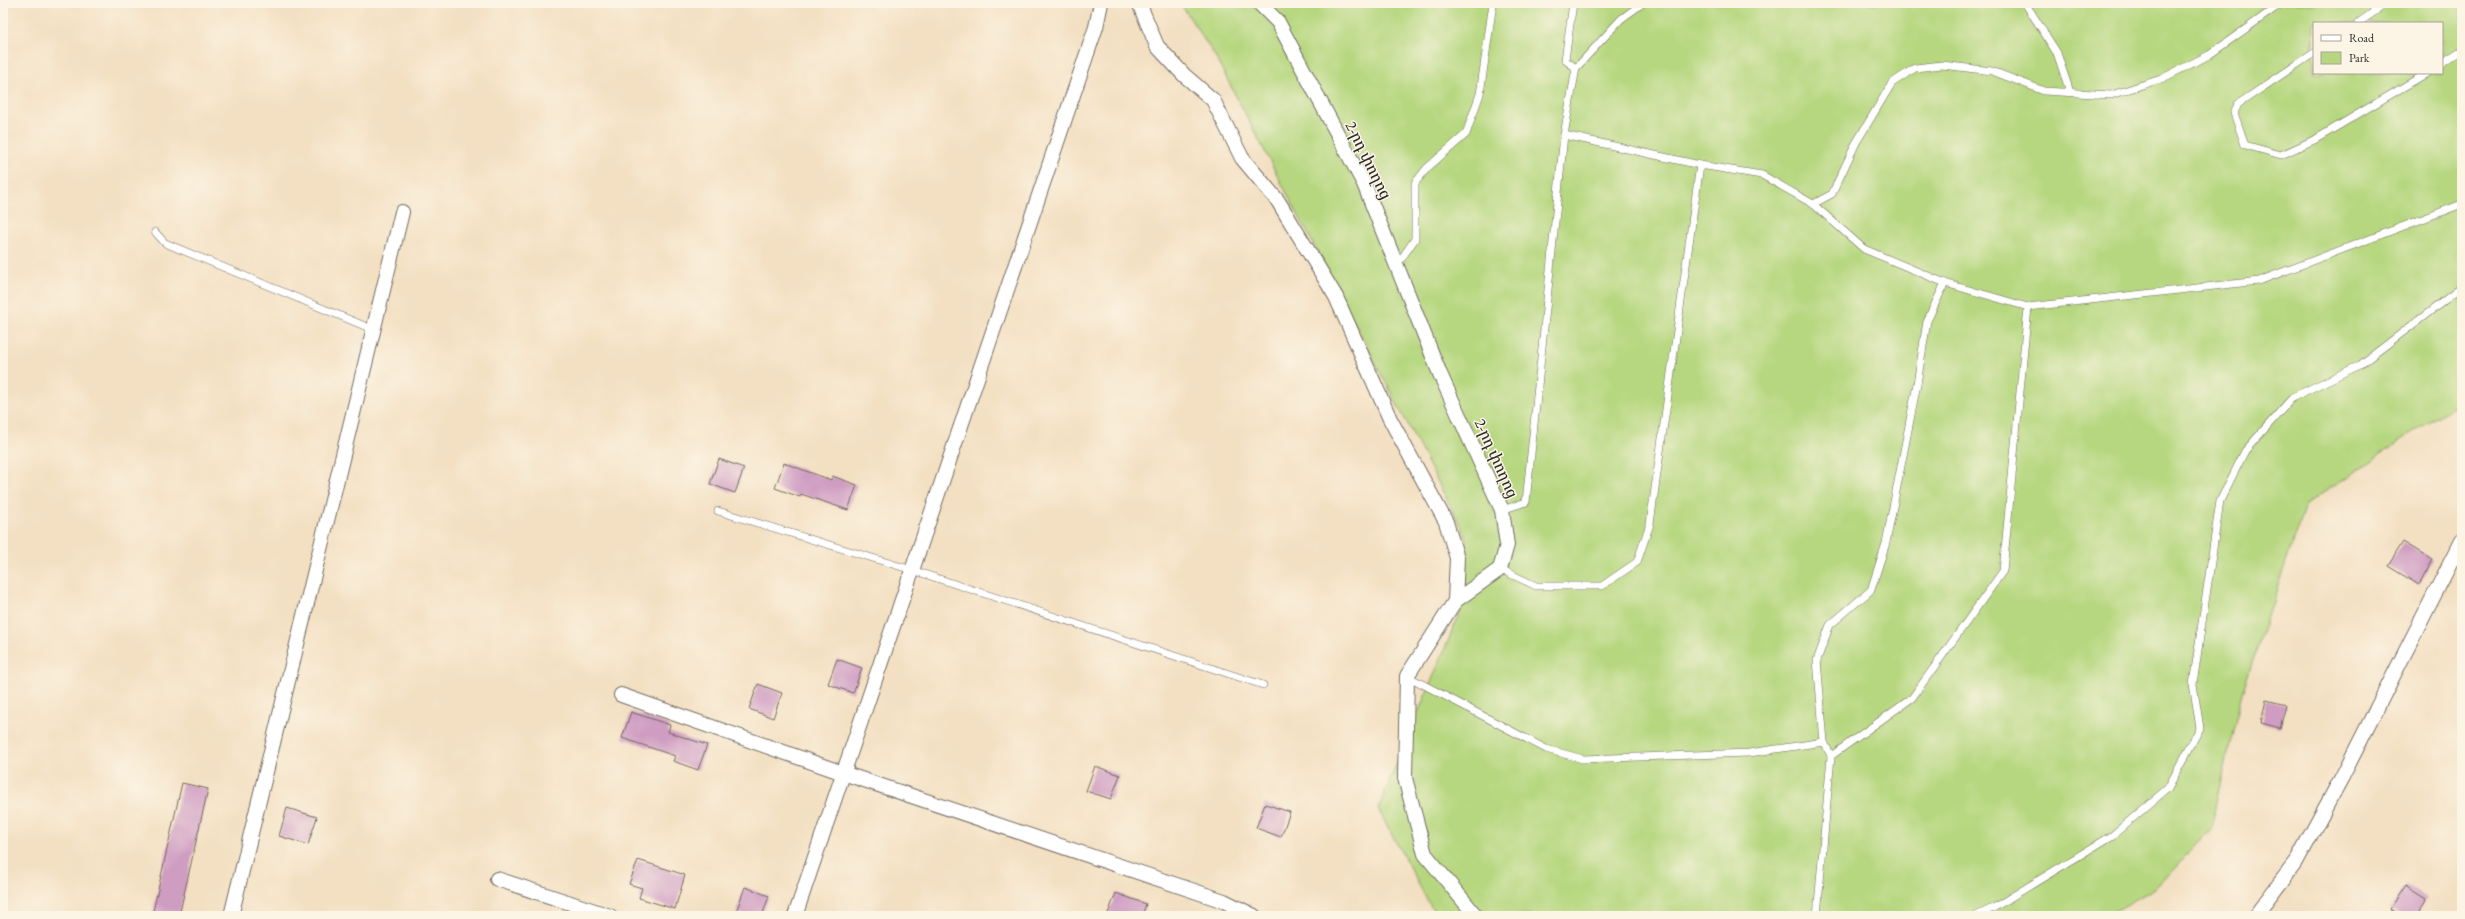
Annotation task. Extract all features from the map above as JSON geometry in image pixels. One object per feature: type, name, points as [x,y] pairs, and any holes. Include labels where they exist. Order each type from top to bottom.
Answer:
[{"type":"street","points":[[794,916],[1096,27],[1100,3]]},
{"type":"street","points":[[1139,3],[1158,46],[1184,75],[1213,100],[1242,158],[1278,201],[1336,297],[1390,419],[1446,522],[1457,558],[1455,601]]},
{"type":"street","name":"2-րդ փողոց","points":[[1259,3],[1278,22],[1364,184],[1440,374],[1502,510],[1507,545],[1500,569]]},
{"type":"street","points":[[231,916],[372,329],[402,212]]},
{"type":"street","points":[[2255,916],[2296,862],[2342,777],[2462,540]]},
{"type":"street","points":[[1476,916],[1425,854],[1405,778],[1407,676],[1455,601],[1500,569]]},
{"type":"street","points":[[620,695],[843,773],[1224,901],[1254,916]]},
{"type":"street","points":[[497,879],[610,916]]},
{"type":"lane","points":[[1397,265],[1415,239],[1415,183],[1427,168],[1466,134],[1480,94],[1493,3]]},
{"type":"lane","points":[[1573,3],[1565,60],[1576,68]]},
{"type":"lane","points":[[1502,510],[1526,502],[1564,135],[1576,68],[1621,19],[1643,3]]},
{"type":"lane","points":[[2025,3],[2057,53],[2070,92]]},
{"type":"lane","points":[[1814,204],[1832,194],[1856,143],[1892,83],[1914,68],[1942,65],[1992,71],[2044,91],[2111,95],[2161,79],[2209,55],[2282,3]]},
{"type":"lane","points":[[2359,22],[2387,3]]},
{"type":"lane","points":[[2443,62],[2462,50]]},
{"type":"lane","points":[[2313,54],[2238,104],[2234,113],[2245,145],[2281,155],[2316,139],[2425,74]]},
{"type":"lane","points":[[1564,135],[1700,165],[1762,175],[1814,204],[1864,249],[1945,284],[2028,307],[2259,281],[2462,204]]},
{"type":"lane","points":[[1500,569],[1536,586],[1602,586],[1637,562],[1650,524],[1700,165]]},
{"type":"lane","points":[[155,232],[165,243],[372,329]]},
{"type":"lane","points":[[1817,916],[1832,756],[1824,742],[1817,660],[1830,625],[1871,590],[1886,543],[1917,384],[1927,321],[1945,284]]},
{"type":"lane","points":[[1976,916],[1995,907],[2114,835],[2168,788],[2200,728],[2193,684],[2220,501],[2245,451],[2293,397],[2360,365],[2462,287]]},
{"type":"lane","points":[[1832,756],[1912,698],[2003,570],[2028,307]]},
{"type":"lane","points":[[718,511],[912,570],[1263,685]]},
{"type":"lane","points":[[1407,676],[1546,749],[1583,759],[1750,753],[1824,742]]},
{"type":"green space","points":[[1180,3],[2462,3],[2462,400],[2305,505],[2241,696],[2211,829],[2155,888],[2107,916],[1441,916],[1432,909],[1378,809],[1466,598],[1465,534],[1215,56]]},
{"type":"building","points":[[719,459],[744,468],[735,493],[710,484]]},
{"type":"building","points":[[784,463],[831,480],[832,476],[857,485],[848,510],[801,494],[800,497],[775,488]]},
{"type":"building","points":[[2403,542],[2433,560],[2419,585],[2388,566]]},
{"type":"building","points":[[837,659],[862,668],[853,693],[828,684]]},
{"type":"building","points":[[758,684],[782,693],[773,718],[749,709]]},
{"type":"building","points":[[2266,700],[2286,705],[2280,728],[2261,723]]},
{"type":"building","points":[[631,712],[670,725],[668,732],[707,745],[698,770],[673,761],[675,756],[622,738]]},
{"type":"building","points":[[1095,766],[1120,775],[1111,799],[1086,791]]},
{"type":"building","points":[[182,783],[208,789],[179,916],[152,916]]},
{"type":"building","points":[[1265,804],[1290,812],[1281,837],[1256,828]]},
{"type":"building","points":[[287,808],[317,817],[308,845],[279,836]]},
{"type":"building","points":[[638,860],[685,875],[675,909],[639,898],[642,888],[629,884]]},
{"type":"building","points":[[2406,885],[2427,898],[2416,916],[2401,916],[2390,909]]},
{"type":"building","points":[[745,887],[769,896],[762,916],[748,916],[736,912]]},
{"type":"building","points":[[1116,893],[1146,904],[1142,916],[1107,916]]}]
